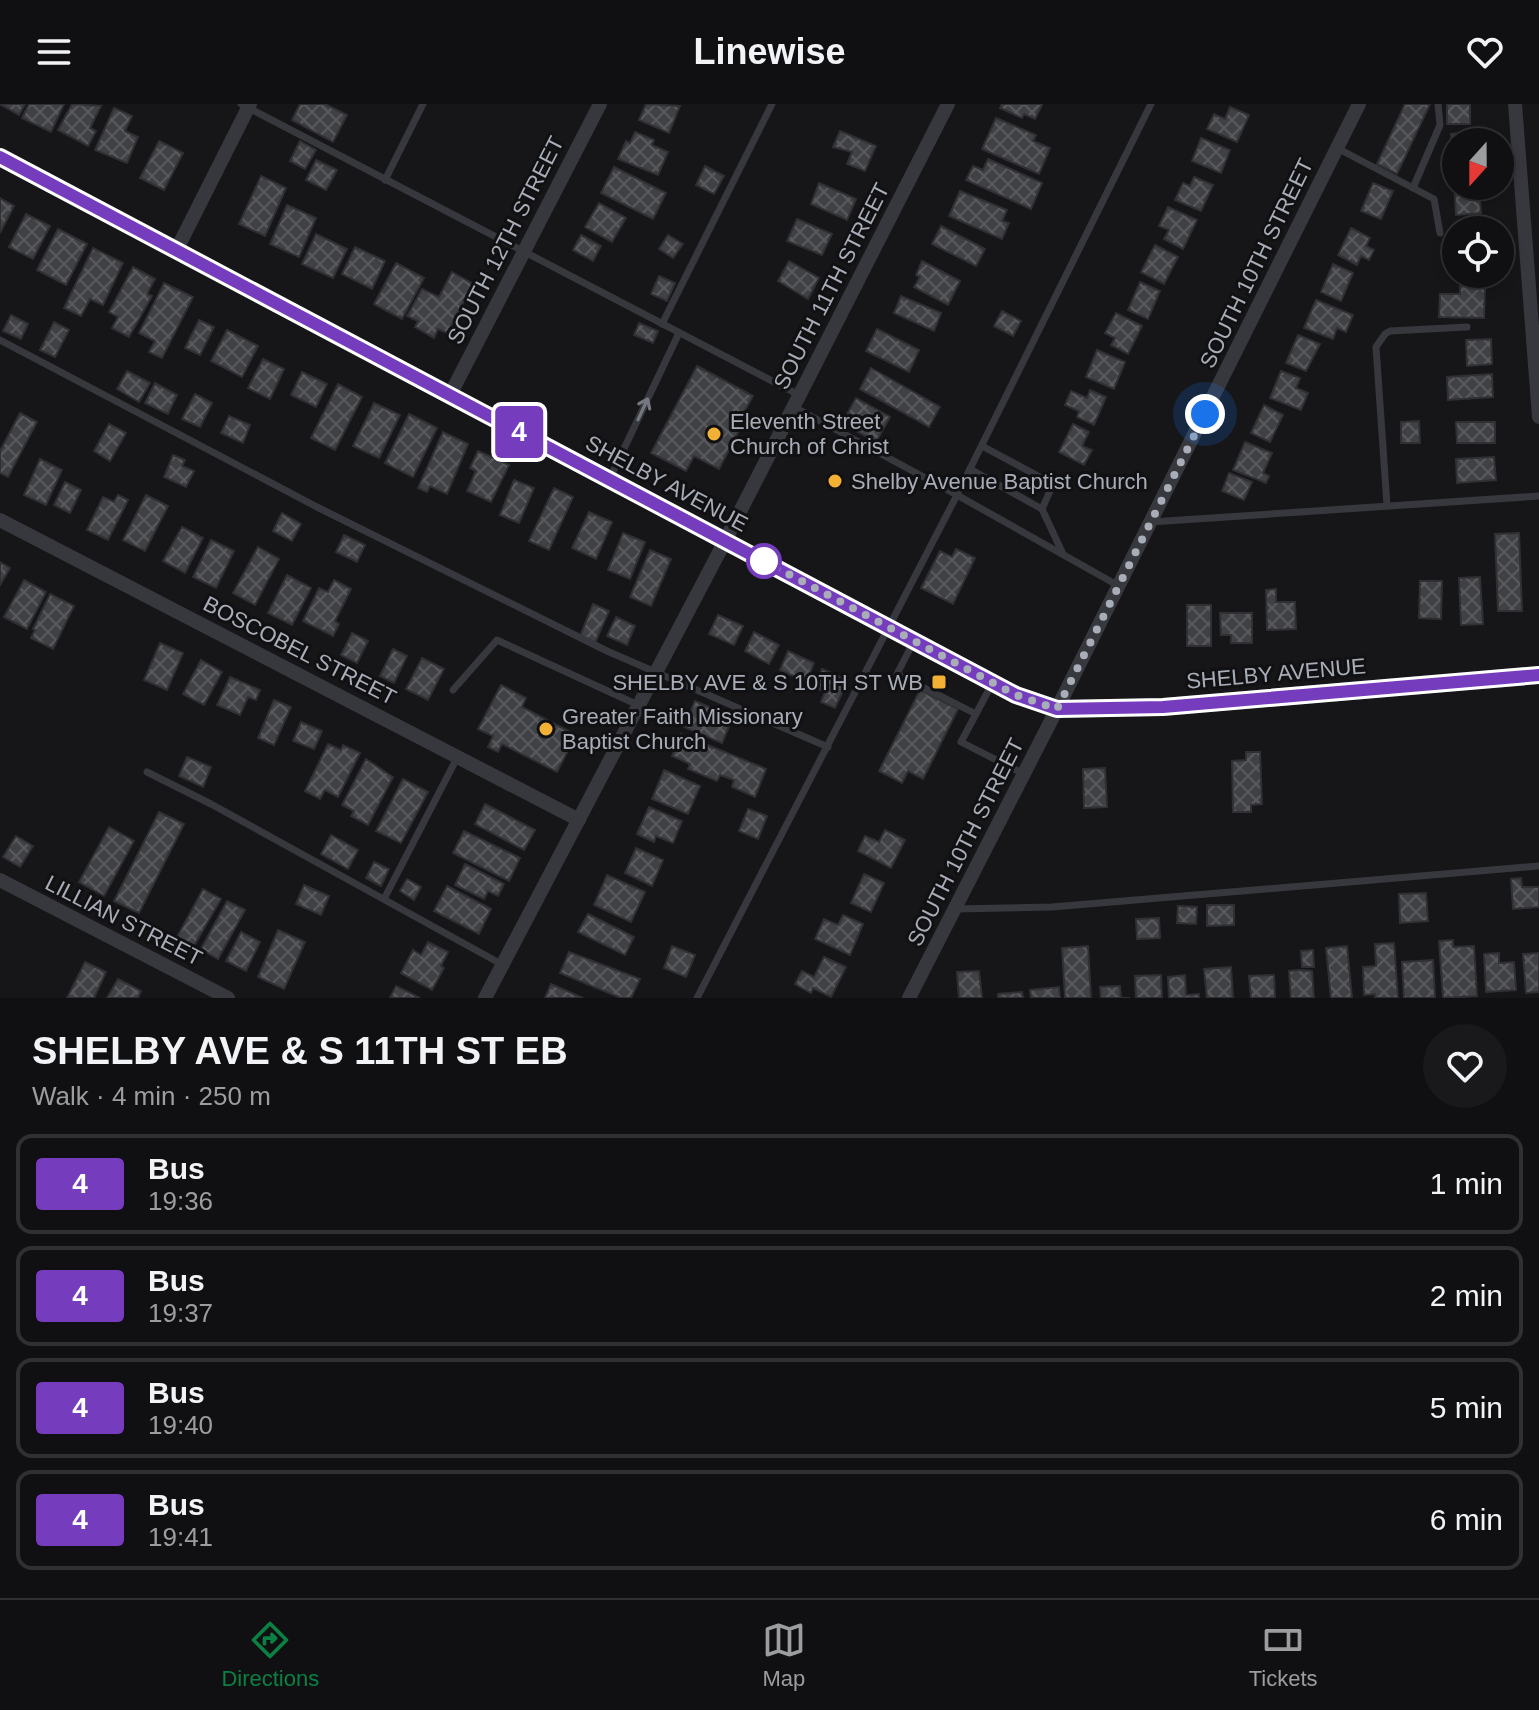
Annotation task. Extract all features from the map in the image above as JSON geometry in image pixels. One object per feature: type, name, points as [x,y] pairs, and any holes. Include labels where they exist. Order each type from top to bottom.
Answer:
[{"type":"street","name":"SOUTH 12TH STREET","points":[[450,395],[600,104]]},
{"type":"street","name":"SOUTH 11TH STREET","points":[[485,998],[725,541],[948,104]]},
{"type":"street","name":"SOUTH 10TH STREET","points":[[909,998],[1359,104]]},
{"type":"street","points":[[1515,104],[1536,339],[1539,417]]},
{"type":"street","points":[[176,251],[246,105]]},
{"type":"street","name":"SHELBY AVENUE","points":[[0,157],[1016,695],[1057,709],[1163,707],[1539,675]]},
{"type":"street","name":"BOSCOBEL STREET","points":[[0,520],[579,820]]},
{"type":"street","name":"LILLIAN STREET","points":[[0,880],[228,998]]},
{"type":"lane","points":[[385,180],[423,104]]},
{"type":"lane","points":[[662,324],[772,104]]},
{"type":"lane","points":[[697,998],[982,446],[1151,104]]},
{"type":"lane","points":[[1413,188],[1440,125],[1438,104]]},
{"type":"lane","points":[[246,105],[679,333],[1119,586]]},
{"type":"lane","points":[[1337,148],[1434,199],[1440,233]]},
{"type":"lane","points":[[1387,505],[1376,347],[1390,331],[1467,327]]},
{"type":"lane","points":[[609,480],[679,333]]},
{"type":"lane","points":[[0,340],[317,507],[655,673],[828,747]]},
{"type":"lane","points":[[982,446],[1053,484],[1042,509]]},
{"type":"lane","points":[[970,469],[1042,509],[1064,555]]},
{"type":"lane","points":[[1151,522],[1539,496]]},
{"type":"lane","points":[[453,690],[497,640],[638,705]]},
{"type":"lane","points":[[915,640],[897,674],[976,714]]},
{"type":"lane","points":[[993,682],[961,742],[1024,774]]},
{"type":"lane","points":[[384,899],[458,756]]},
{"type":"lane","points":[[147,772],[503,965]]},
{"type":"lane","points":[[955,909],[1052,907],[1539,866]]},
{"type":"building","points":[[0,104],[25,104],[19,115]]},
{"type":"building","points":[[29,104],[64,104],[51,132],[22,118]]},
{"type":"building","points":[[72,104],[101,106],[90,128],[96,131],[88,146],[58,130]]},
{"type":"building","points":[[300,104],[325,104],[347,115],[333,142],[292,120]]},
{"type":"building","points":[[646,104],[680,106],[669,133],[639,120]]},
{"type":"building","points":[[1002,104],[1042,105],[1035,119],[1024,114],[1022,118],[1000,108]]},
{"type":"building","points":[[1405,104],[1430,104],[1397,174],[1377,164]]},
{"type":"building","points":[[1447,104],[1470,104],[1470,124],[1447,124]]},
{"type":"building","points":[[1230,107],[1249,115],[1237,142],[1207,129],[1214,114],[1225,119]]},
{"type":"building","points":[[114,108],[132,116],[125,131],[138,137],[127,163],[95,150]]},
{"type":"building","points":[[996,118],[1036,135],[1033,141],[1050,148],[1039,174],[982,149]]},
{"type":"building","points":[[840,131],[876,146],[865,171],[847,164],[852,152],[833,147]]},
{"type":"building","points":[[635,132],[654,140],[652,145],[668,152],[658,175],[618,159],[626,141],[630,143]]},
{"type":"building","points":[[1201,138],[1230,150],[1221,173],[1192,161]]},
{"type":"building","points":[[159,141],[183,153],[164,190],[140,178]]},
{"type":"building","points":[[300,141],[316,150],[305,169],[290,161]]},
{"type":"building","points":[[988,159],[1042,183],[1031,209],[966,180],[973,166],[983,170]]},
{"type":"building","points":[[316,160],[337,170],[326,190],[306,180]]},
{"type":"building","points":[[705,166],[724,176],[714,194],[696,185]]},
{"type":"building","points":[[614,167],[666,193],[653,219],[601,193]]},
{"type":"building","points":[[261,176],[286,188],[265,236],[239,224]]},
{"type":"building","points":[[1194,177],[1213,185],[1201,211],[1175,200],[1183,183],[1190,186]]},
{"type":"building","points":[[819,183],[856,199],[847,220],[811,204]]},
{"type":"building","points":[[1373,183],[1393,191],[1381,219],[1361,211]]},
{"type":"building","points":[[960,191],[1007,210],[1002,221],[1009,223],[1002,239],[949,216]]},
{"type":"building","points":[[0,198],[14,206],[0,233]]},
{"type":"building","points":[[1455,200],[1480,200],[1481,213],[1456,215]]},
{"type":"building","points":[[599,203],[626,218],[612,242],[585,227]]},
{"type":"building","points":[[287,205],[316,218],[299,257],[270,244]]},
{"type":"building","points":[[1168,207],[1197,220],[1183,249],[1164,239],[1169,230],[1159,226]]},
{"type":"building","points":[[26,214],[50,226],[33,259],[9,247]]},
{"type":"building","points":[[797,219],[832,234],[822,255],[787,241]]},
{"type":"building","points":[[941,226],[985,249],[976,266],[932,244]]},
{"type":"building","points":[[1351,228],[1370,238],[1366,246],[1374,250],[1369,260],[1361,256],[1357,265],[1338,255]]},
{"type":"building","points":[[58,229],[87,244],[66,285],[37,270]]},
{"type":"building","points":[[316,234],[347,249],[333,278],[302,264]]},
{"type":"building","points":[[581,235],[601,246],[593,261],[573,250]]},
{"type":"building","points":[[668,235],[683,244],[673,258],[659,249]]},
{"type":"building","points":[[1155,245],[1178,257],[1164,284],[1141,272]]},
{"type":"building","points":[[355,247],[385,261],[372,289],[342,274]]},
{"type":"building","points":[[93,248],[123,263],[103,305],[90,299],[81,316],[64,308]]},
{"type":"building","points":[[789,261],[819,278],[808,299],[778,281]]},
{"type":"building","points":[[922,261],[960,281],[948,305],[914,287],[920,277],[916,275]]},
{"type":"building","points":[[396,263],[424,278],[402,319],[374,304]]},
{"type":"building","points":[[1333,264],[1353,273],[1341,301],[1321,292]]},
{"type":"building","points":[[133,267],[155,279],[147,294],[152,296],[129,337],[112,328],[118,317],[109,312]]},
{"type":"building","points":[[452,272],[473,284],[447,333],[438,329],[434,338],[415,327],[418,321],[407,316],[422,289],[439,297]]},
{"type":"building","points":[[659,276],[675,283],[667,301],[651,294]]},
{"type":"building","points":[[1140,282],[1160,291],[1148,319],[1128,310]]},
{"type":"building","points":[[164,283],[193,297],[162,358],[149,352],[155,341],[139,333]]},
{"type":"building","points":[[1460,288],[1485,288],[1484,318],[1439,317],[1440,294],[1460,294]]},
{"type":"building","points":[[901,296],[941,313],[934,331],[894,313]]},
{"type":"building","points":[[1316,300],[1353,315],[1346,332],[1337,328],[1333,339],[1304,328]]},
{"type":"building","points":[[1002,311],[1021,321],[1013,336],[994,326]]},
{"type":"building","points":[[1116,313],[1142,326],[1128,354],[1111,345],[1115,338],[1105,333]]},
{"type":"building","points":[[11,315],[28,324],[21,339],[3,331]]},
{"type":"building","points":[[199,320],[214,327],[200,355],[185,348]]},
{"type":"building","points":[[54,322],[69,330],[55,357],[40,350]]},
{"type":"building","points":[[639,323],[658,331],[653,343],[634,335]]},
{"type":"building","points":[[877,329],[919,350],[909,372],[866,351]]},
{"type":"building","points":[[227,330],[258,346],[242,377],[211,361]]},
{"type":"building","points":[[1298,335],[1320,344],[1306,371],[1286,363]]},
{"type":"building","points":[[1491,339],[1492,364],[1467,366],[1466,340]]},
{"type":"building","points":[[1097,350],[1125,362],[1114,389],[1086,377]]},
{"type":"building","points":[[263,359],[284,369],[270,399],[248,388]]},
{"type":"building","points":[[697,366],[753,396],[719,469],[694,456],[686,471],[651,453]]},
{"type":"building","points":[[871,368],[940,407],[929,427],[860,389]]},
{"type":"building","points":[[127,371],[150,383],[139,402],[117,389]]},
{"type":"building","points":[[1281,371],[1300,378],[1296,388],[1308,393],[1301,410],[1270,398]]},
{"type":"building","points":[[302,372],[327,384],[316,407],[291,395]]},
{"type":"building","points":[[1492,374],[1493,397],[1448,400],[1447,377]]},
{"type":"building","points":[[155,383],[177,395],[168,414],[145,403]]},
{"type":"building","points":[[338,384],[362,397],[335,450],[311,438]]},
{"type":"building","points":[[1090,390],[1106,397],[1094,425],[1077,417],[1079,411],[1065,405],[1071,391],[1087,398]]},
{"type":"building","points":[[195,394],[212,403],[200,427],[182,419]]},
{"type":"building","points":[[856,398],[890,417],[876,442],[842,423]]},
{"type":"building","points":[[374,403],[400,415],[379,458],[353,446]]},
{"type":"building","points":[[1264,405],[1283,415],[1270,442],[1251,433]]},
{"type":"building","points":[[20,413],[37,422],[8,477],[0,473],[0,451]]},
{"type":"building","points":[[409,414],[437,428],[413,477],[385,463]]},
{"type":"building","points":[[229,416],[250,425],[243,443],[221,433]]},
{"type":"building","points":[[1419,421],[1420,443],[1401,443],[1401,422]]},
{"type":"building","points":[[1456,422],[1495,422],[1495,443],[1457,443]]},
{"type":"building","points":[[109,424],[126,433],[110,461],[94,451]]},
{"type":"building","points":[[1073,424],[1089,432],[1082,446],[1092,450],[1084,465],[1059,452]]},
{"type":"building","points":[[443,432],[468,444],[447,494],[430,486],[427,492],[418,488]]},
{"type":"building","points":[[1245,442],[1272,453],[1263,473],[1269,476],[1266,483],[1233,470]]},
{"type":"building","points":[[478,451],[509,465],[491,502],[467,491],[476,471],[470,468]]},
{"type":"building","points":[[173,455],[185,460],[182,466],[194,471],[186,487],[164,477]]},
{"type":"building","points":[[1494,457],[1496,480],[1457,483],[1456,459]]},
{"type":"building","points":[[40,459],[62,470],[46,505],[24,495]]},
{"type":"building","points":[[1229,473],[1252,482],[1244,500],[1222,491]]},
{"type":"building","points":[[514,480],[534,488],[519,523],[500,515]]},
{"type":"building","points":[[65,482],[81,490],[70,513],[54,505]]},
{"type":"building","points":[[554,488],[573,497],[549,550],[529,541]]},
{"type":"building","points":[[118,495],[128,500],[108,540],[87,530],[103,497],[114,502]]},
{"type":"building","points":[[146,495],[168,506],[145,551],[123,540]]},
{"type":"building","points":[[589,512],[612,522],[596,559],[572,548]]},
{"type":"building","points":[[282,513],[301,524],[292,541],[273,531]]},
{"type":"building","points":[[182,527],[203,538],[185,573],[163,561]]},
{"type":"building","points":[[623,533],[645,542],[630,579],[608,570]]},
{"type":"building","points":[[1519,533],[1522,611],[1498,611],[1495,534]]},
{"type":"building","points":[[344,535],[365,545],[357,562],[336,552]]},
{"type":"building","points":[[211,540],[234,551],[216,588],[193,577]]},
{"type":"building","points":[[258,547],[279,559],[255,605],[233,593]]},
{"type":"building","points":[[956,549],[975,558],[953,604],[921,588],[940,551],[952,557]]},
{"type":"building","points":[[650,550],[671,559],[651,606],[630,597]]},
{"type":"building","points":[[0,562],[10,568],[0,585]]},
{"type":"building","points":[[287,575],[311,588],[292,625],[268,613]]},
{"type":"building","points":[[1480,577],[1483,624],[1461,625],[1459,578]]},
{"type":"building","points":[[24,580],[46,592],[27,629],[4,617]]},
{"type":"building","points":[[334,580],[351,589],[335,621],[339,624],[333,636],[303,621],[319,588],[328,592]]},
{"type":"building","points":[[1420,581],[1442,581],[1441,619],[1419,618]]},
{"type":"building","points":[[1276,589],[1276,602],[1295,602],[1296,629],[1267,630],[1266,590]]},
{"type":"building","points":[[50,594],[74,606],[53,649],[31,638]]},
{"type":"building","points":[[593,604],[609,611],[595,643],[580,636]]},
{"type":"building","points":[[1187,605],[1211,605],[1211,646],[1187,646]]},
{"type":"building","points":[[1220,613],[1252,613],[1252,643],[1231,643],[1231,635],[1221,635]]},
{"type":"building","points":[[718,615],[743,626],[734,645],[709,634]]},
{"type":"building","points":[[616,617],[635,626],[627,645],[607,636]]},
{"type":"building","points":[[754,632],[779,645],[769,664],[745,651]]},
{"type":"building","points":[[352,633],[368,641],[357,663],[341,655]]},
{"type":"building","points":[[160,643],[183,653],[167,690],[144,680]]},
{"type":"building","points":[[393,649],[407,656],[394,683],[380,676]]},
{"type":"building","points":[[788,651],[814,663],[806,682],[780,670]]},
{"type":"building","points":[[422,658],[444,669],[428,700],[406,689]]},
{"type":"building","points":[[201,660],[222,672],[204,705],[183,694]]},
{"type":"building","points":[[822,669],[848,680],[835,708],[821,702],[825,692],[814,687]]},
{"type":"building","points":[[230,677],[260,690],[256,700],[248,697],[240,715],[217,705]]},
{"type":"building","points":[[501,685],[526,698],[522,707],[576,735],[557,772],[502,744],[498,752],[488,747],[493,736],[478,729]]},
{"type":"building","points":[[920,690],[958,709],[923,779],[908,771],[902,783],[879,771]]},
{"type":"building","points":[[274,700],[291,707],[274,745],[258,738]]},
{"type":"building","points":[[695,701],[733,717],[722,743],[684,727]]},
{"type":"building","points":[[301,722],[322,731],[314,749],[293,741]]},
{"type":"building","points":[[681,734],[766,769],[755,797],[732,787],[734,780],[720,775],[717,781],[688,769],[690,764],[672,756]]},
{"type":"building","points":[[328,744],[341,750],[343,745],[360,753],[338,797],[325,790],[320,799],[305,791]]},
{"type":"building","points":[[1246,752],[1260,752],[1262,804],[1251,805],[1251,812],[1233,812],[1232,761],[1246,760]]},
{"type":"building","points":[[187,757],[211,767],[203,787],[179,776]]},
{"type":"building","points":[[366,759],[393,777],[368,825],[351,816],[354,811],[342,805]]},
{"type":"building","points":[[1105,768],[1107,807],[1084,808],[1083,769]]},
{"type":"building","points":[[664,770],[700,786],[688,814],[652,799]]},
{"type":"building","points":[[403,779],[428,792],[401,843],[376,831]]},
{"type":"building","points":[[485,804],[535,830],[524,850],[475,824]]},
{"type":"building","points":[[649,807],[682,821],[673,843],[656,836],[654,842],[637,834]]},
{"type":"building","points":[[748,809],[767,816],[758,839],[739,831]]},
{"type":"building","points":[[159,812],[184,824],[139,913],[114,901]]},
{"type":"building","points":[[109,827],[134,841],[104,896],[79,882]]},
{"type":"building","points":[[885,830],[905,840],[891,868],[858,851],[865,836],[879,842]]},
{"type":"building","points":[[464,831],[520,858],[509,881],[453,853]]},
{"type":"building","points":[[331,835],[358,850],[348,869],[321,854]]},
{"type":"building","points":[[16,836],[33,846],[20,867],[3,857]]},
{"type":"building","points":[[636,848],[663,860],[652,886],[625,873]]},
{"type":"building","points":[[374,862],[389,869],[381,886],[366,878]]},
{"type":"building","points":[[465,864],[504,884],[498,896],[488,891],[484,899],[455,885]]},
{"type":"building","points":[[864,874],[884,883],[871,912],[851,903]]},
{"type":"building","points":[[607,875],[645,892],[631,922],[594,905]]},
{"type":"building","points":[[1521,878],[1522,887],[1539,887],[1539,907],[1513,909],[1511,879]]},
{"type":"building","points":[[407,879],[421,887],[414,900],[400,891]]},
{"type":"building","points":[[304,885],[329,896],[321,915],[296,904]]},
{"type":"building","points":[[447,886],[491,909],[479,934],[434,911]]},
{"type":"building","points":[[203,889],[221,899],[194,946],[177,937]]},
{"type":"building","points":[[1426,893],[1428,921],[1400,923],[1399,894]]},
{"type":"building","points":[[227,901],[245,910],[218,959],[201,949]]},
{"type":"building","points":[[1207,905],[1234,905],[1234,925],[1207,926]]},
{"type":"building","points":[[1178,906],[1197,907],[1196,924],[1177,923]]},
{"type":"building","points":[[588,914],[634,937],[625,955],[578,932]]},
{"type":"building","points":[[843,915],[863,924],[850,955],[815,939],[824,919],[838,925]]},
{"type":"building","points":[[1159,918],[1160,938],[1137,939],[1136,919]]},
{"type":"building","points":[[278,930],[305,942],[284,989],[258,977]]},
{"type":"building","points":[[241,932],[260,942],[246,971],[226,961]]},
{"type":"building","points":[[1453,940],[1453,947],[1474,946],[1477,996],[1443,998],[1439,941]]},
{"type":"building","points":[[428,942],[448,952],[441,966],[444,968],[432,990],[401,973],[413,950],[421,955]]},
{"type":"building","points":[[1394,943],[1398,998],[1364,995],[1363,967],[1376,966],[1375,944]]},
{"type":"building","points":[[672,946],[695,955],[686,977],[664,968]]},
{"type":"building","points":[[1088,946],[1091,998],[1065,998],[1062,948]]},
{"type":"building","points":[[1347,946],[1352,998],[1331,998],[1326,948]]},
{"type":"building","points":[[1313,950],[1314,967],[1302,967],[1301,951]]},
{"type":"building","points":[[569,952],[640,979],[631,998],[621,998],[560,973]]},
{"type":"building","points":[[1499,953],[1499,963],[1514,962],[1516,990],[1486,992],[1484,954]]},
{"type":"building","points":[[1539,953],[1539,992],[1526,993],[1523,954]]},
{"type":"building","points":[[824,957],[846,967],[831,997],[813,988],[811,993],[795,984],[802,971],[814,977]]},
{"type":"building","points":[[1433,960],[1435,998],[1404,998],[1402,962]]},
{"type":"building","points":[[85,962],[106,972],[94,998],[67,998]]},
{"type":"building","points":[[1231,967],[1233,998],[1207,998],[1204,969]]},
{"type":"building","points":[[979,971],[982,998],[959,998],[957,972]]},
{"type":"building","points":[[1289,971],[1312,971],[1314,998],[1291,998]]},
{"type":"building","points":[[1161,975],[1162,998],[1136,998],[1135,976]]},
{"type":"building","points":[[1185,975],[1186,995],[1199,994],[1199,998],[1169,998],[1168,977]]},
{"type":"building","points":[[1274,975],[1275,998],[1251,998],[1249,976]]},
{"type":"building","points":[[118,979],[141,991],[138,998],[107,998]]},
{"type":"building","points":[[551,984],[583,998],[545,998]]},
{"type":"building","points":[[396,986],[420,998],[390,998]]},
{"type":"building","points":[[1120,986],[1121,998],[1101,998],[1100,987]]},
{"type":"building","points":[[1059,987],[1060,998],[1031,998],[1030,990]]},
{"type":"building","points":[[1022,992],[1023,998],[998,998],[998,994]]},
{"type":"bus line","name":"4","points":[[0,157],[1016,695],[1057,709],[1163,707],[1539,675]]},
{"type":"place","name":"Eleventh Street Church of Christ","points":[[714,434]]},
{"type":"place","name":"Shelby Avenue Baptist Church","points":[[835,481]]},
{"type":"place","name":"SHELBY AVE & S 10TH ST WB","points":[[939,682]]},
{"type":"place","name":"Greater Faith Missionary Baptist Church","points":[[546,729]]},
{"type":"route","points":[[764,561],[1016,695],[1057,709],[1205,414]]}]
